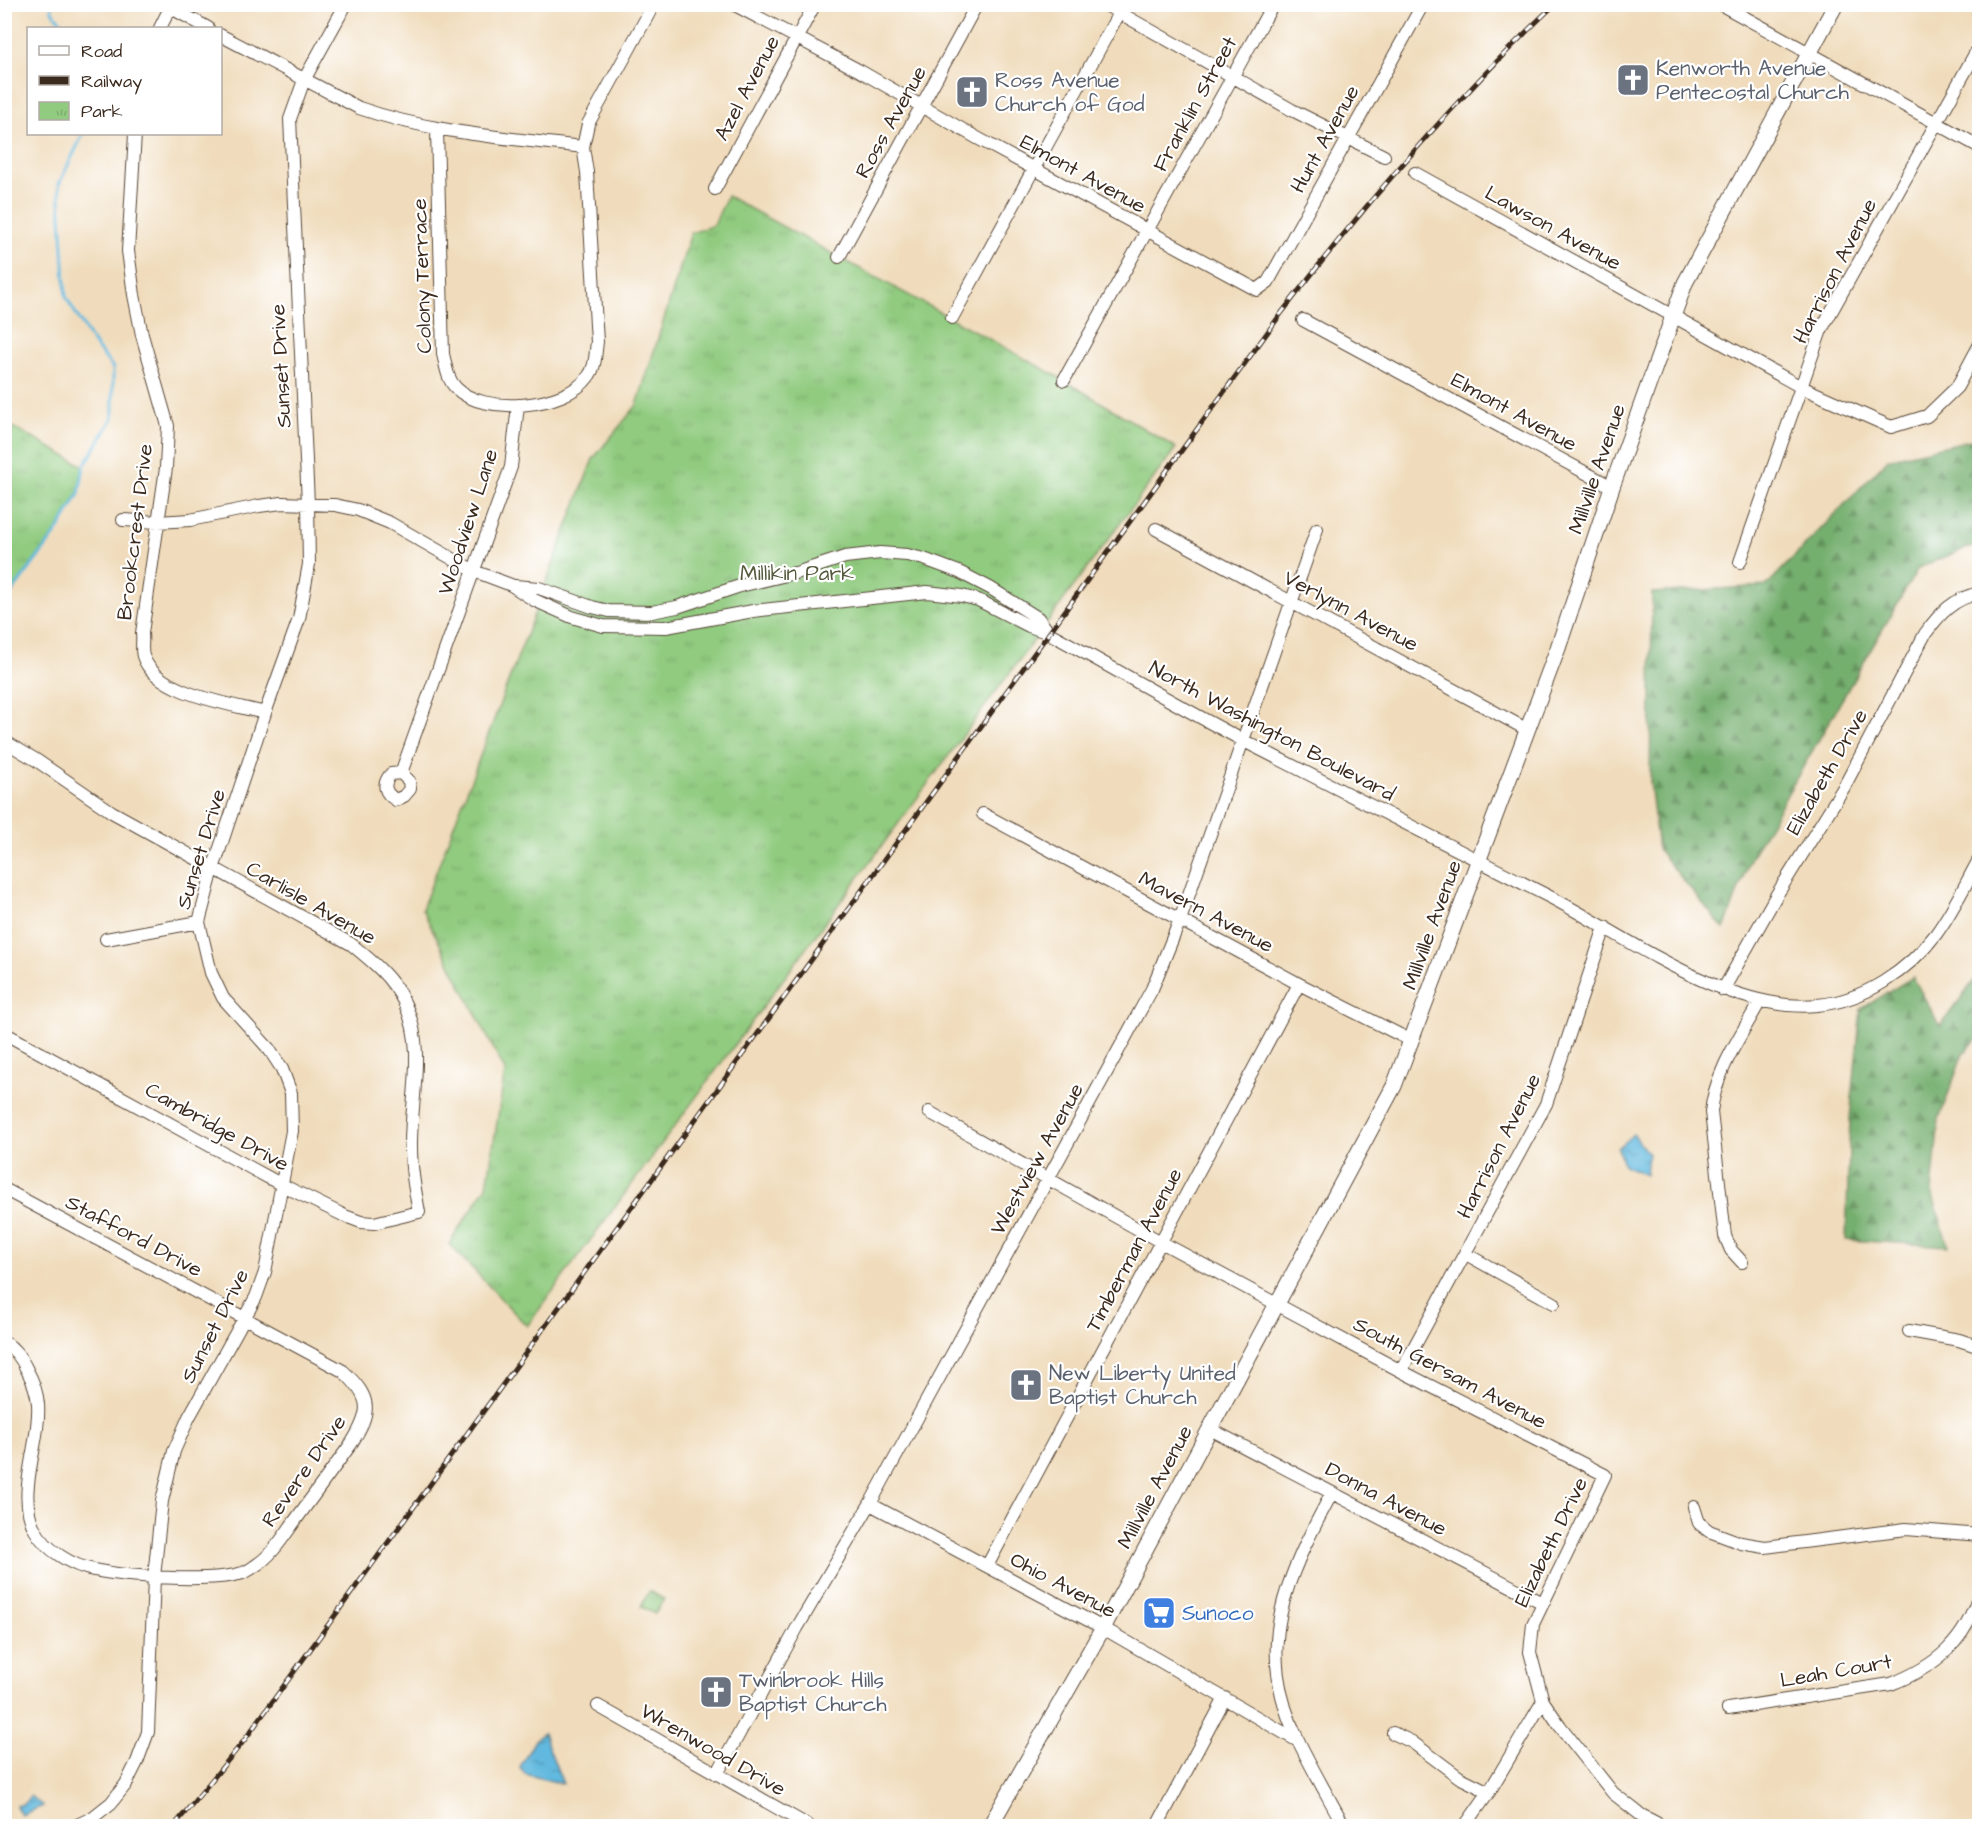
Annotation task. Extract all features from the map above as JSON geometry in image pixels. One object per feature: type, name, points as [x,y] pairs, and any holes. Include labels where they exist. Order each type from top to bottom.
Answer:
[{"type":"main road","name":"Millville Avenue","points":[[990,1827],[1103,1628],[1394,1086],[1558,648],[1612,487],[1692,265],[1836,4]]},
{"type":"street","name":"Sunset Drive","points":[[75,1827],[92,1818],[111,1803],[126,1784],[148,1732],[154,1577],[162,1501],[174,1451],[189,1417],[245,1318],[265,1272],[292,1131],[291,1093],[282,1069],[269,1049],[223,998],[211,973],[199,922],[213,869],[299,619],[309,564],[290,119],[303,80],[346,4]]},
{"type":"street","points":[[518,405],[559,399],[574,392],[594,367],[597,342],[584,147],[588,124],[654,4]]},
{"type":"street","name":"Elmont Avenue","points":[[733,4],[1257,290]]},
{"type":"street","name":"Azel Avenue","points":[[715,189],[815,4]]},
{"type":"street","name":"Ross Avenue","points":[[839,257],[977,4]]},
{"type":"street","points":[[1104,4],[1122,9],[1292,110],[1384,156]]},
{"type":"street","name":"Franklin Street","points":[[1064,380],[1273,4]]},
{"type":"street","name":"Hunt Avenue","points":[[1257,290],[1268,282],[1423,4]]},
{"type":"street","points":[[1720,4],[1980,147]]},
{"type":"street","points":[[160,27],[167,6],[206,27]]},
{"type":"street","points":[[952,318],[1122,9]]},
{"type":"street","points":[[222,36],[303,80],[359,108],[383,117],[437,130],[584,147]]},
{"type":"street","name":"Harrison Avenue","points":[[1740,562],[1821,330],[1980,45]]},
{"type":"street","name":"Colony Terrace","points":[[437,130],[443,354],[449,379],[457,389],[469,397],[488,403],[518,405]]},
{"type":"street","name":"Brookcrest Drive","points":[[135,135],[128,251],[142,335],[168,426],[166,468],[142,633],[143,656],[153,672],[169,685],[184,692],[265,713]]},
{"type":"street","name":"Lawson Avenue","points":[[1415,173],[1801,387],[1891,427],[1928,416],[1957,387],[1980,344]]},
{"type":"street","name":"Elmont Avenue","points":[[1303,320],[1612,487]]},
{"type":"street","name":"Woodview Lane","points":[[401,772],[511,466],[518,405]]},
{"type":"street","name":"North Washington Boulevard","points":[[123,520],[159,522],[190,520],[259,506],[308,503],[358,510],[390,523],[474,571],[511,585],[534,600],[572,617],[603,627],[666,627],[774,609],[927,592],[978,600],[1029,626],[1049,633],[1244,741],[1546,896],[1690,975],[1723,990],[1760,1001],[1816,1006],[1849,999],[1881,984],[1913,959],[1936,934],[1980,858]]},
{"type":"street","name":"Westview Avenue","points":[[717,1774],[797,1628],[870,1504],[1152,988],[1180,920],[1317,529]]},
{"type":"street","name":"Verlynn Avenue","points":[[1156,530],[1526,729]]},
{"type":"street","name":"North Washington Boulevard","points":[[511,585],[539,588],[592,607],[652,612],[677,607],[740,586],[799,572],[845,557],[880,553],[907,555],[959,572],[990,588],[1038,618],[1049,633]]},
{"type":"street","name":"Elizabeth Drive","points":[[1723,990],[1776,896],[1844,787],[1925,634],[1938,616],[1952,604],[1968,595],[1980,593]]},
{"type":"street","name":"Carlisle Avenue","points":[[4,741],[112,812],[351,944],[382,970],[404,1002],[417,1045],[411,1146],[412,1175],[419,1212]]},
{"type":"street","name":"Mavern Avenue","points":[[983,814],[1299,984],[1412,1041]]},
{"type":"street","points":[[106,939],[199,922]]},
{"type":"street","name":"Harrison Avenue","points":[[1401,1371],[1546,1104],[1605,927]]},
{"type":"street","name":"Timberman Avenue","points":[[987,1566],[1299,984]]},
{"type":"street","points":[[1742,1262],[1731,1250],[1725,1236],[1711,1112],[1712,1095],[1718,1078],[1760,1001]]},
{"type":"street","name":"Cambridge Drive","points":[[4,1033],[282,1185],[345,1216],[361,1222],[374,1223],[419,1212]]},
{"type":"street","name":"South Gersam Avenue","points":[[929,1112],[1161,1242],[1401,1371],[1605,1475]]},
{"type":"street","name":"Stafford Drive","points":[[4,1189],[245,1318]]},
{"type":"street","points":[[1466,1254],[1554,1303]]},
{"type":"street","name":"Revere Drive","points":[[4,1342],[24,1362],[34,1383],[38,1404],[38,1426],[28,1494],[28,1511],[36,1531],[52,1550],[73,1563],[93,1570],[154,1577],[216,1577],[241,1574],[257,1565],[275,1547],[361,1429],[366,1412],[366,1397],[343,1371],[245,1318]]},
{"type":"street","points":[[1909,1331],[1959,1340],[1980,1347]]},
{"type":"street","name":"Donna Avenue","points":[[1210,1429],[1543,1603]]},
{"type":"street","name":"Elizabeth Drive","points":[[1605,1475],[1533,1624],[1530,1652],[1543,1701],[1560,1726],[1612,1793],[1641,1815],[1662,1827]]},
{"type":"street","points":[[1332,1493],[1302,1549],[1285,1592],[1276,1629],[1276,1663],[1281,1698],[1298,1741],[1344,1827]]},
{"type":"street","name":"Ohio Avenue","points":[[870,1504],[1103,1628],[1298,1741]]},
{"type":"street","points":[[1694,1507],[1699,1523],[1708,1530],[1741,1543],[1765,1547],[1906,1529],[1980,1535]]},
{"type":"street","name":"Leah Court","points":[[1728,1709],[1891,1684],[1915,1674],[1949,1649],[1963,1632],[1980,1592]]},
{"type":"street","points":[[1157,1827],[1225,1698]]},
{"type":"street","points":[[1465,1827],[1489,1792],[1543,1701]]},
{"type":"street","name":"Wrenwood Drive","points":[[598,1706],[809,1827]]},
{"type":"street","points":[[1393,1733],[1412,1742],[1459,1777],[1489,1792]]},
{"type":"green space","name":"Millikin Park","points":[[727,196],[1064,380],[1176,448],[527,1326],[449,1244],[487,1186],[505,1071],[422,909],[593,459],[637,405],[691,233],[714,225]]},
{"type":"green space","points":[[5,423],[84,466],[79,494],[57,532],[5,603]]},
{"type":"green space","points":[[1979,438],[1979,543],[1918,568],[1751,857],[1724,929],[1658,850],[1650,782],[1652,593],[1766,586],[1888,459]]},
{"type":"green space","points":[[1979,974],[1979,1037],[1963,1054],[1939,1119],[1932,1192],[1948,1246],[1846,1240],[1850,1118],[1861,1009],[1913,977],[1940,1026]]},
{"type":"green space","points":[[649,1591],[664,1599],[655,1614],[641,1607]]},
{"type":"water","points":[[1633,1134],[1648,1154],[1646,1175],[1623,1165],[1618,1148]]},
{"type":"water","points":[[543,1733],[563,1784],[525,1774],[520,1767],[535,1740]]},
{"type":"water","points":[[30,1796],[43,1806],[21,1815],[16,1806],[24,1804]]},
{"type":"waterway","points":[[51,4],[52,11],[65,27]]},
{"type":"waterway","points":[[4,603],[57,532],[79,494],[84,466],[113,418],[113,368],[92,341],[66,297],[59,184],[83,135]]},
{"type":"railway","points":[[174,1826],[243,1742],[1280,315],[1411,154],[1481,78],[1555,4]]},
{"type":"place","name":"Kenworth Avenue Pentecostal Church","points":[[1633,80]]},
{"type":"place","name":"Ross Avenue Church of God","points":[[972,92]]},
{"type":"place","name":"New Liberty United Baptist Church","points":[[1026,1385]]},
{"type":"place","name":"Sunoco","points":[[1159,1613]]},
{"type":"place","name":"Twinbrook Hills Baptist Church","points":[[716,1692]]}]
